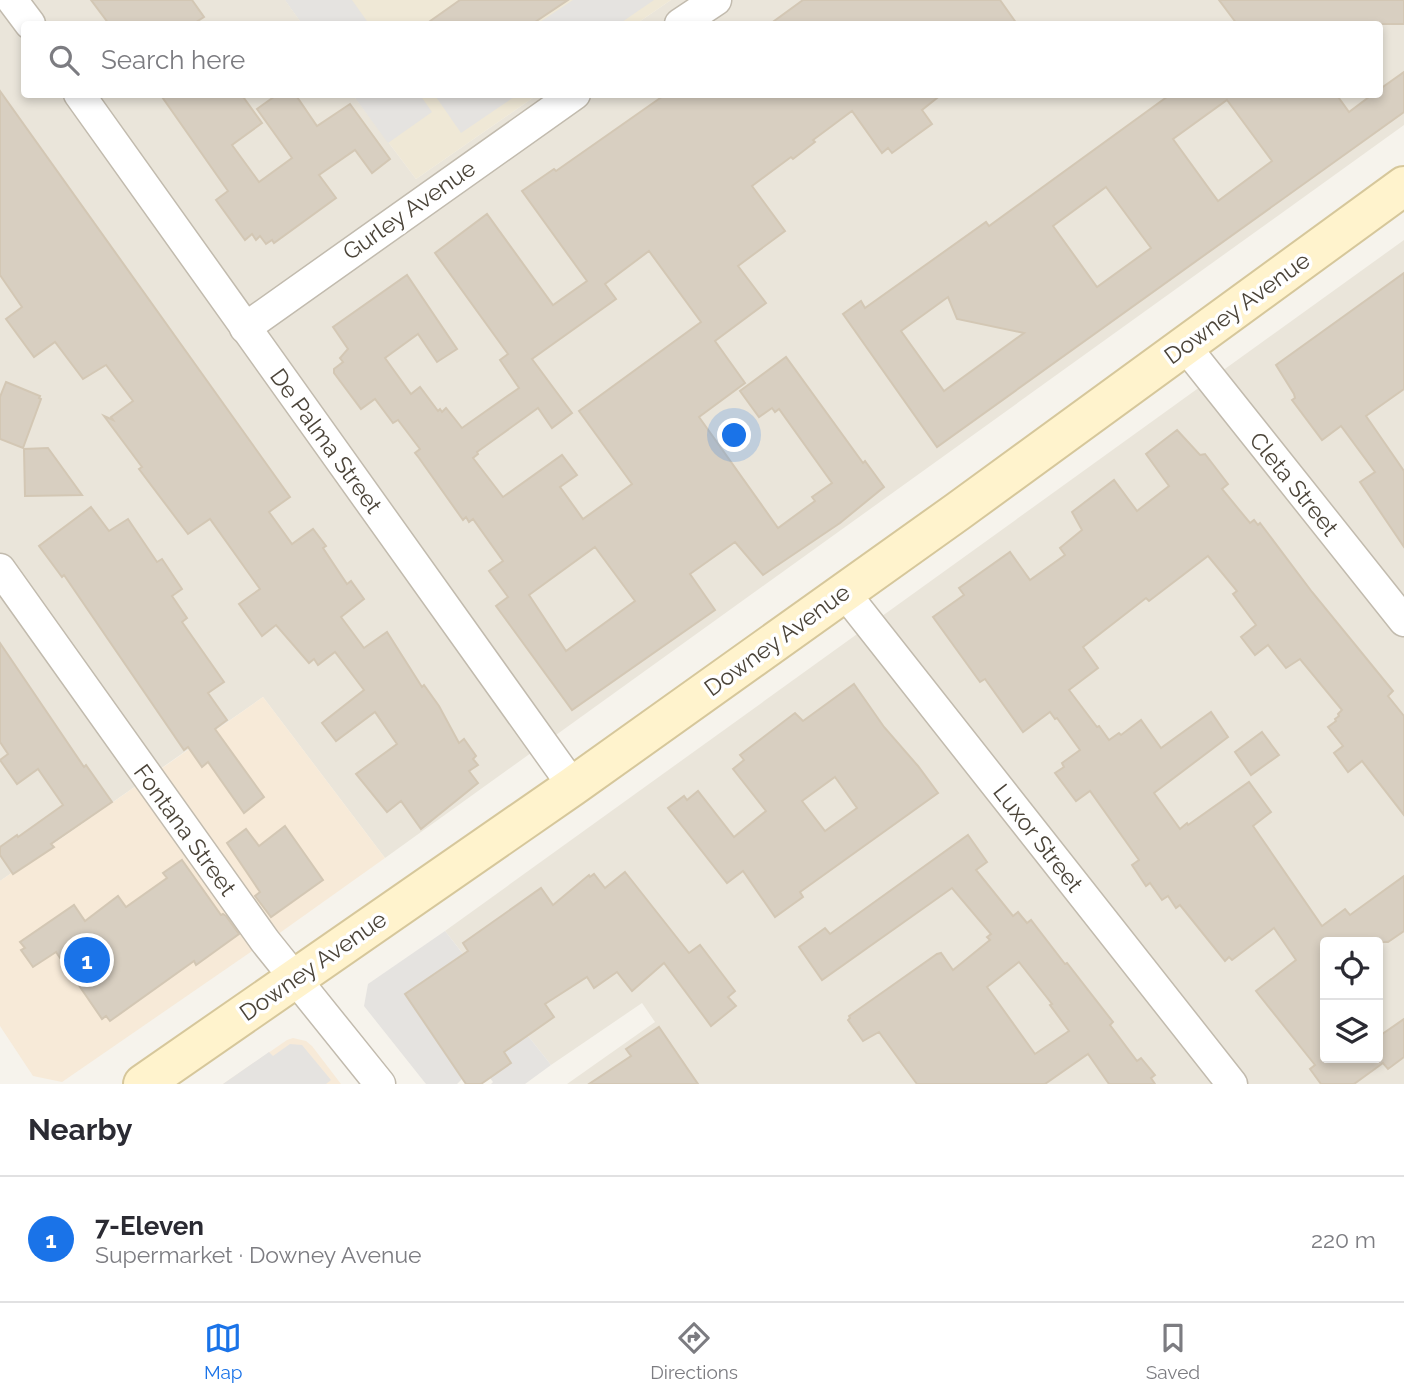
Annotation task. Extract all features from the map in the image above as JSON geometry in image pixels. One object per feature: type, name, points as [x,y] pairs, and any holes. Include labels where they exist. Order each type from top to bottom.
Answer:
[{"type":"main road","name":"Downey Avenue","points":[[143,1084],[573,786],[1404,186]]},
{"type":"street","points":[[12,0],[28,21]]},
{"type":"street","points":[[684,21],[716,0]]},
{"type":"street","name":"De Palma Street","points":[[82,98],[573,786]]},
{"type":"street","name":"Gurley Avenue","points":[[245,328],[569,98]]},
{"type":"street","name":"Cleta Street","points":[[1185,346],[1402,613]]},
{"type":"street","name":"Fontana Street","points":[[0,569],[265,941],[380,1084]]},
{"type":"street","name":"Luxor Street","points":[[844,592],[1232,1084]]},
{"type":"shaded area","points":[[0,0],[285,0],[300,21],[21,21],[21,98],[355,98],[416,179],[533,98],[1383,98],[1383,21],[640,21],[671,0],[1404,0],[1404,125],[385,858],[263,697],[0,881]]},
{"type":"shaded area","points":[[285,0],[671,0],[640,21],[300,21]]},
{"type":"shaded area","points":[[285,0],[352,0],[367,21],[300,21]]},
{"type":"shaded area","points":[[573,0],[654,0],[623,21],[542,21]]},
{"type":"shaded area","points":[[355,98],[533,98],[416,179]]},
{"type":"shaded area","points":[[355,98],[422,98],[432,112],[388,143]]},
{"type":"shaded area","points":[[437,98],[513,98],[461,133]]},
{"type":"shaded area","points":[[1404,240],[1404,1084],[567,1084],[655,1022],[642,1003],[551,1065],[445,931]]},
{"type":"shaded area","points":[[263,697],[385,858],[274,937],[158,771]]},
{"type":"shaded area","points":[[139,784],[255,949],[62,1082],[33,1076],[0,1026],[0,881]]},
{"type":"shaded area","points":[[445,931],[463,954],[405,994],[463,1078],[457,1084],[426,1084],[364,1006],[368,984]]},
{"type":"shaded area","points":[[517,1022],[551,1065],[525,1084],[491,1084],[493,1082],[490,1078],[511,1063],[497,1043]]},
{"type":"shaded area","points":[[293,1038],[306,1041],[312,1046],[341,1084],[223,1084],[287,1040]]},
{"type":"shaded area","points":[[290,1044],[302,1045],[331,1080],[326,1084],[223,1084],[269,1052],[273,1056]]},
{"type":"building","points":[[91,0],[192,0],[204,17],[198,21],[107,21]]},
{"type":"building","points":[[460,0],[568,0],[536,21],[430,21]]},
{"type":"building","points":[[803,0],[1000,0],[1015,21],[774,21]]},
{"type":"building","points":[[1219,0],[1404,0],[1404,24],[1383,24],[1383,21],[1235,21]]},
{"type":"building","points":[[1404,72],[1404,112],[937,447],[843,314],[861,301],[865,308],[986,222],[989,226],[1165,98],[1339,98],[1349,112],[1368,98],[1383,98],[1383,87]],"holes":[[[1227,100],[1272,161],[1218,201],[1173,139]],[[1106,187],[1151,248],[1097,287],[1053,226]],[[948,297],[957,319],[1024,333],[944,391],[901,331]]]},
{"type":"building","points":[[0,91],[290,497],[269,512],[292,544],[313,529],[326,546],[323,548],[347,584],[351,581],[364,599],[341,617],[364,648],[387,632],[422,687],[424,685],[439,706],[459,743],[464,739],[476,756],[473,759],[478,765],[469,771],[478,783],[421,829],[401,801],[387,812],[356,774],[397,744],[375,712],[336,741],[322,723],[364,690],[335,652],[318,665],[314,659],[309,663],[276,625],[262,636],[239,604],[260,589],[210,519],[188,534],[139,469],[142,467],[104,416],[113,420],[111,417],[133,401],[106,365],[83,379],[55,342],[34,357],[6,319],[22,307],[0,275]]},
{"type":"building","points":[[163,98],[244,98],[262,123],[232,145],[259,182],[292,158],[257,109],[272,98],[298,98],[317,126],[350,104],[390,159],[372,173],[355,150],[319,175],[336,198],[274,243],[272,240],[266,244],[260,236],[256,240],[252,234],[245,240],[216,200],[228,191]]},
{"type":"building","points":[[660,98],[937,98],[922,110],[932,124],[892,153],[888,148],[882,153],[852,111],[813,140],[815,142],[793,159],[791,157],[752,186],[785,231],[738,266],[766,303],[715,341],[745,383],[699,417],[778,528],[815,501],[812,497],[832,483],[779,409],[775,412],[772,408],[759,417],[740,391],[786,357],[863,463],[865,461],[884,487],[840,523],[763,575],[735,542],[690,574],[715,610],[572,710],[496,606],[508,597],[489,571],[503,561],[473,519],[469,522],[466,517],[463,520],[415,453],[420,449],[398,420],[393,423],[375,399],[361,409],[334,373],[334,369],[343,362],[340,358],[348,349],[333,327],[407,275],[457,349],[437,362],[418,334],[385,358],[411,394],[420,387],[438,411],[440,409],[442,412],[446,408],[462,428],[519,388],[500,360],[508,354],[435,253],[487,214],[553,305],[587,281],[522,191],[554,169],[556,171]],"holes":[[[649,251],[701,322],[579,411],[632,484],[583,519],[560,487],[577,475],[562,455],[503,497],[473,458],[477,452],[538,408],[552,428],[572,413],[532,359],[616,299],[605,284]],[[595,547],[635,601],[566,651],[529,595]]]},
{"type":"building","points":[[1404,273],[1404,389],[1366,416],[1404,471],[1404,547],[1360,482],[1375,472],[1341,426],[1322,440],[1292,400],[1295,398],[1294,394],[1276,365]]},
{"type":"building","points":[[6,382],[40,396],[41,399],[23,448],[0,439],[0,397]]},
{"type":"building","points":[[1177,430],[1200,455],[1205,454],[1228,484],[1222,489],[1250,523],[1254,520],[1258,525],[1260,523],[1393,691],[1388,696],[1404,716],[1404,815],[1362,761],[1348,772],[1334,753],[1343,746],[1328,727],[1336,721],[1342,710],[1300,659],[1286,668],[1268,645],[1255,655],[1241,637],[1256,625],[1233,594],[1237,591],[1208,556],[1149,601],[1146,598],[1083,647],[1098,668],[1069,690],[1109,740],[1119,733],[1121,735],[1141,720],[1161,748],[1211,712],[1228,737],[1154,793],[1180,829],[1249,782],[1271,812],[1253,826],[1322,926],[1345,909],[1350,915],[1404,876],[1404,931],[1388,942],[1383,942],[1383,937],[1320,937],[1320,1063],[1383,1063],[1354,1084],[1321,1084],[1310,1069],[1315,1065],[1256,991],[1296,960],[1274,928],[1232,960],[1229,957],[1225,961],[1180,905],[1176,908],[1168,896],[1162,900],[1150,883],[1146,886],[1132,865],[1139,860],[1090,791],[1076,801],[1055,773],[1064,767],[1062,763],[1080,750],[1057,718],[1050,712],[1023,732],[985,679],[980,682],[933,617],[964,595],[959,588],[1010,552],[1030,580],[1065,555],[1060,548],[1082,530],[1072,512],[1114,480],[1137,511],[1169,486],[1146,454]]},
{"type":"building","points":[[48,448],[82,495],[25,496],[24,449]]},
{"type":"building","points":[[91,507],[109,531],[128,519],[157,562],[162,559],[182,589],[172,596],[187,618],[182,622],[224,682],[208,693],[227,720],[215,729],[264,797],[244,813],[208,762],[202,767],[188,747],[184,750],[64,575],[62,577],[39,546]]},
{"type":"building","points":[[0,643],[84,767],[86,765],[112,802],[51,844],[54,847],[13,874],[0,855],[0,847],[63,805],[38,769],[17,784],[0,760],[8,754],[0,742]]},
{"type":"building","points":[[854,684],[884,727],[938,793],[800,892],[803,897],[775,917],[743,871],[727,883],[668,808],[684,796],[687,800],[698,791],[734,837],[766,811],[733,769],[744,760],[740,755],[795,713],[803,721]],"holes":[[[835,777],[857,808],[825,831],[802,801]]]},
{"type":"building","points":[[1262,732],[1279,755],[1251,775],[1235,752]]},
{"type":"building","points":[[285,826],[323,880],[271,917],[255,896],[260,892],[227,843],[246,829],[259,846]]},
{"type":"building","points":[[968,835],[987,862],[976,870],[1013,916],[1018,912],[1027,923],[1031,920],[1065,964],[1067,963],[1113,1022],[1110,1025],[1137,1061],[1141,1058],[1155,1075],[1151,1078],[1155,1084],[1109,1084],[1088,1054],[1045,1084],[917,1084],[879,1032],[863,1041],[848,1020],[849,1016],[937,954],[941,953],[953,970],[990,940],[987,937],[991,934],[952,888],[822,980],[799,947],[825,928],[830,934]],"holes":[[[1019,962],[1052,1004],[1050,1005],[1069,1031],[1035,1054],[987,987]]]},
{"type":"building","points":[[182,860],[221,915],[226,916],[239,934],[196,965],[194,961],[110,1021],[106,1016],[102,1019],[56,952],[33,967],[21,950],[25,948],[20,942],[74,905],[85,921],[118,896],[126,907],[167,878],[163,873]]},
{"type":"building","points":[[625,872],[689,953],[700,945],[735,991],[728,997],[736,1006],[711,1026],[664,963],[632,991],[617,972],[594,988],[587,977],[545,1004],[554,1017],[504,1052],[511,1063],[481,1084],[466,1084],[405,994],[468,951],[463,943],[541,888],[553,905],[589,875],[590,877],[594,874],[605,888]]},
{"type":"building","points":[[1404,1019],[1404,1057],[1388,1069],[1383,1063],[1383,1034]]},
{"type":"building","points":[[659,1027],[698,1084],[589,1084],[631,1056],[626,1049]]},
{"type":"place","name":"7-Eleven","points":[[87,960]]}]
